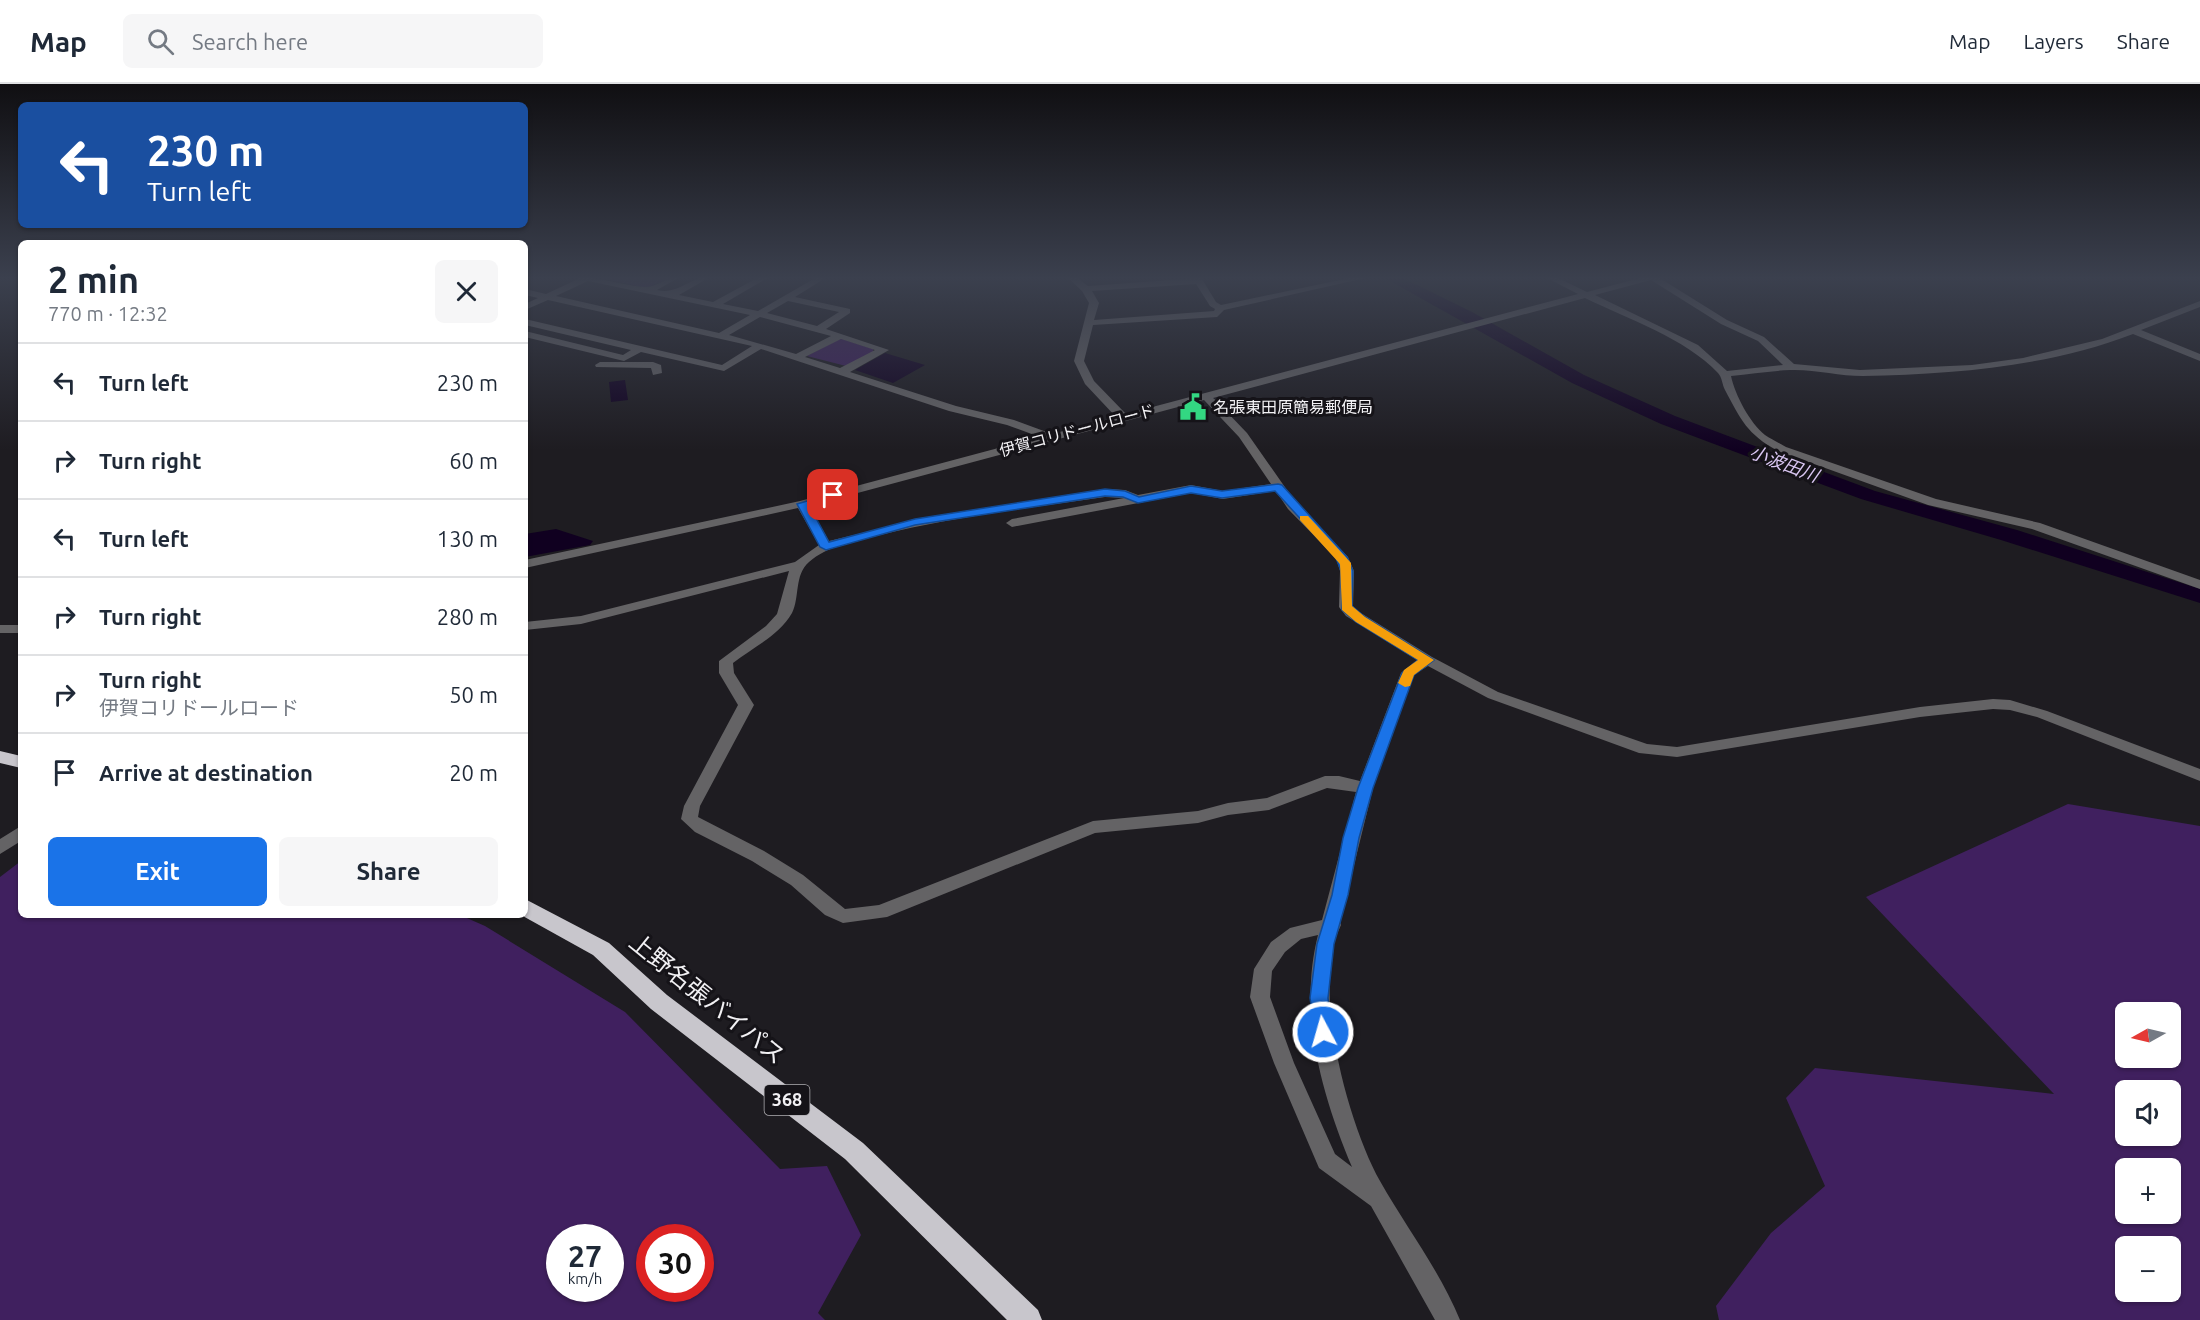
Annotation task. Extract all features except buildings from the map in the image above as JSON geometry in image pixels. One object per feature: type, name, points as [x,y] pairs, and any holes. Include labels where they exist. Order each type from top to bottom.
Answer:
[{"type":"highway","points":[[0,757],[18,761]]},
{"type":"highway","name":"上野名張バイパス","points":[[528,909],[601,948],[659,1002],[854,1151],[1028,1320]]},
{"type":"street","points":[[528,335],[624,358]]},
{"type":"street","points":[[580,335],[724,368],[761,345]]},
{"type":"street","points":[[722,335],[761,345],[953,409],[1003,420],[1050,437]]},
{"type":"street","points":[[836,335],[884,350],[841,372]]},
{"type":"street","points":[[1085,335],[1079,356],[1081,370],[1124,418]]},
{"type":"street","name":"伊賀コリドールロード","points":[[528,563],[802,504],[1434,335]]},
{"type":"street","points":[[1673,335],[1707,356],[1725,374],[1728,386],[1751,426],[1761,437],[1782,449],[1932,502],[2036,526],[2200,585]]},
{"type":"street","points":[[1752,335],[1761,339],[1791,367]]},
{"type":"street","points":[[1725,374],[1791,367],[1860,373],[1972,368],[2068,352],[2123,335]]},
{"type":"street","points":[[2144,335],[2200,358]]},
{"type":"street","points":[[797,357],[840,336]]},
{"type":"street","points":[[641,348],[605,365],[653,365],[657,367],[657,373]]},
{"type":"street","points":[[1205,395],[1243,435],[1278,487],[1346,563],[1346,607],[1360,620],[1493,696],[1621,742],[1667,752],[1920,712],[2000,704],[2042,714],[2200,775]]},
{"type":"street","points":[[1215,405],[1305,410]]},
{"type":"street","points":[[998,451],[1015,437],[1011,425],[1003,420]]},
{"type":"street","points":[[1012,523],[1191,489],[1222,495],[1278,487]]},
{"type":"street","points":[[528,626],[590,618],[798,565],[826,547],[915,522],[1105,493],[1125,494],[1138,500]]},
{"type":"street","points":[[802,504],[826,547]]},
{"type":"street","points":[[798,565],[789,588],[790,601],[784,615],[772,628],[726,661],[727,676],[743,696],[746,705],[692,806],[689,819],[701,828],[759,856],[797,880],[831,910],[843,916],[881,912],[1094,827],[1198,817],[1228,809],[1269,804],[1325,782],[1340,782],[1365,788]]},
{"type":"street","points":[[0,629],[18,629]]},
{"type":"street","points":[[1427,660],[1408,673],[1365,788],[1332,925],[1325,944],[1319,998],[1325,1050],[1346,1127],[1379,1201],[1448,1320]]},
{"type":"street","points":[[0,848],[18,834]]},
{"type":"street","points":[[1332,925],[1296,933],[1278,947],[1263,969],[1260,997],[1284,1063],[1327,1161],[1379,1201]]},
{"type":"shaded area","points":[[842,339],[873,349],[873,352],[846,366],[807,356],[837,340]]},
{"type":"shaded area","points":[[885,353],[925,365],[893,383],[855,370]]},
{"type":"shaded area","points":[[625,380],[628,400],[611,402],[609,382]]},
{"type":"shaded area","points":[[556,529],[593,541],[590,545],[528,556],[528,534]]},
{"type":"shaded area","points":[[2068,804],[2200,826],[2200,1320],[1719,1320],[1716,1306],[1771,1233],[1825,1186],[1786,1098],[1815,1068],[2054,1094],[1866,897]]},
{"type":"shaded area","points":[[18,863],[18,918],[467,918],[485,926],[625,1012],[780,1169],[827,1166],[861,1235],[818,1313],[825,1320],[0,1320],[0,877]]},
{"type":"waterway","name":"小波田川","points":[[1500,335],[1578,379],[1668,420],[1868,495],[2009,535],[2200,596]]},
{"type":"slow traffic","points":[[1304,518],[1346,563],[1346,607],[1351,613],[1427,660],[1408,673],[1405,683]]},
{"type":"place","name":"名張東田原簡易郵便局","points":[[1193,407]]},
{"type":"route","points":[[833,495],[802,504],[826,547],[915,522],[1105,493],[1125,494],[1138,500],[1191,489],[1203,489],[1222,495],[1278,487],[1292,506],[1342,557],[1347,571],[1346,607],[1360,620],[1427,660],[1408,673],[1365,788],[1351,838],[1340,895],[1325,944],[1319,998],[1323,1032]]}]
